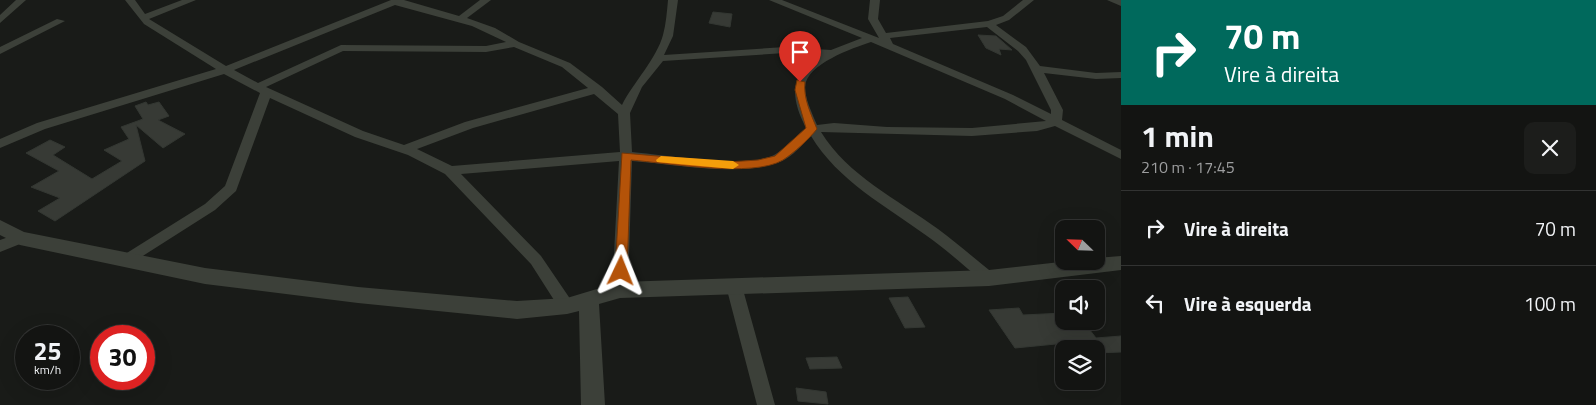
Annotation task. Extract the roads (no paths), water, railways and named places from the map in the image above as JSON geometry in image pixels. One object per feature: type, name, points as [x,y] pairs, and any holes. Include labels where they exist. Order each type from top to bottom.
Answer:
[{"type":"street","points":[[130,0],[142,18],[225,70],[359,134],[403,150],[450,171],[536,260],[567,306]]},
{"type":"street","points":[[142,18],[191,0]]},
{"type":"street","points":[[459,20],[486,0]]},
{"type":"street","points":[[620,290],[626,156],[624,113],[637,86],[654,64],[668,36],[673,0]]},
{"type":"street","points":[[774,0],[881,40],[1008,96],[1121,154]]},
{"type":"street","points":[[874,0],[873,19],[881,40]]},
{"type":"street","points":[[654,64],[660,59],[675,56],[718,56],[785,50],[830,53],[881,40],[989,24],[1006,18],[1029,0]]},
{"type":"street","points":[[1112,0],[1121,3]]},
{"type":"street","points":[[0,144],[41,126],[160,88],[225,70],[397,1],[459,20],[509,39],[514,44],[566,65],[598,89],[624,113]]},
{"type":"street","points":[[0,6],[17,3]]},
{"type":"street","points":[[0,20],[17,3]]},
{"type":"street","points":[[0,51],[60,21]]},
{"type":"street","points":[[989,24],[1022,49],[1037,69],[1057,110],[1056,122]]},
{"type":"street","points":[[127,260],[210,207],[231,188],[262,89],[341,48],[486,49],[514,44]]},
{"type":"street","points":[[830,53],[804,75],[800,82],[799,90],[812,129],[825,148],[861,181],[932,232],[989,278]]},
{"type":"street","points":[[1037,69],[1096,76],[1121,75]]},
{"type":"street","points":[[403,150],[469,125],[598,89]]},
{"type":"street","points":[[450,171],[626,156],[728,165],[758,164],[778,158],[812,129],[972,132],[1037,127],[1056,122]]},
{"type":"street","points":[[0,227],[20,238],[205,276],[358,295],[517,310],[567,306],[620,290],[989,278],[1121,263]]},
{"type":"street","points":[[0,246],[20,238]]},
{"type":"street","points":[[734,286],[766,405]]},
{"type":"street","points":[[589,300],[594,405]]}]
